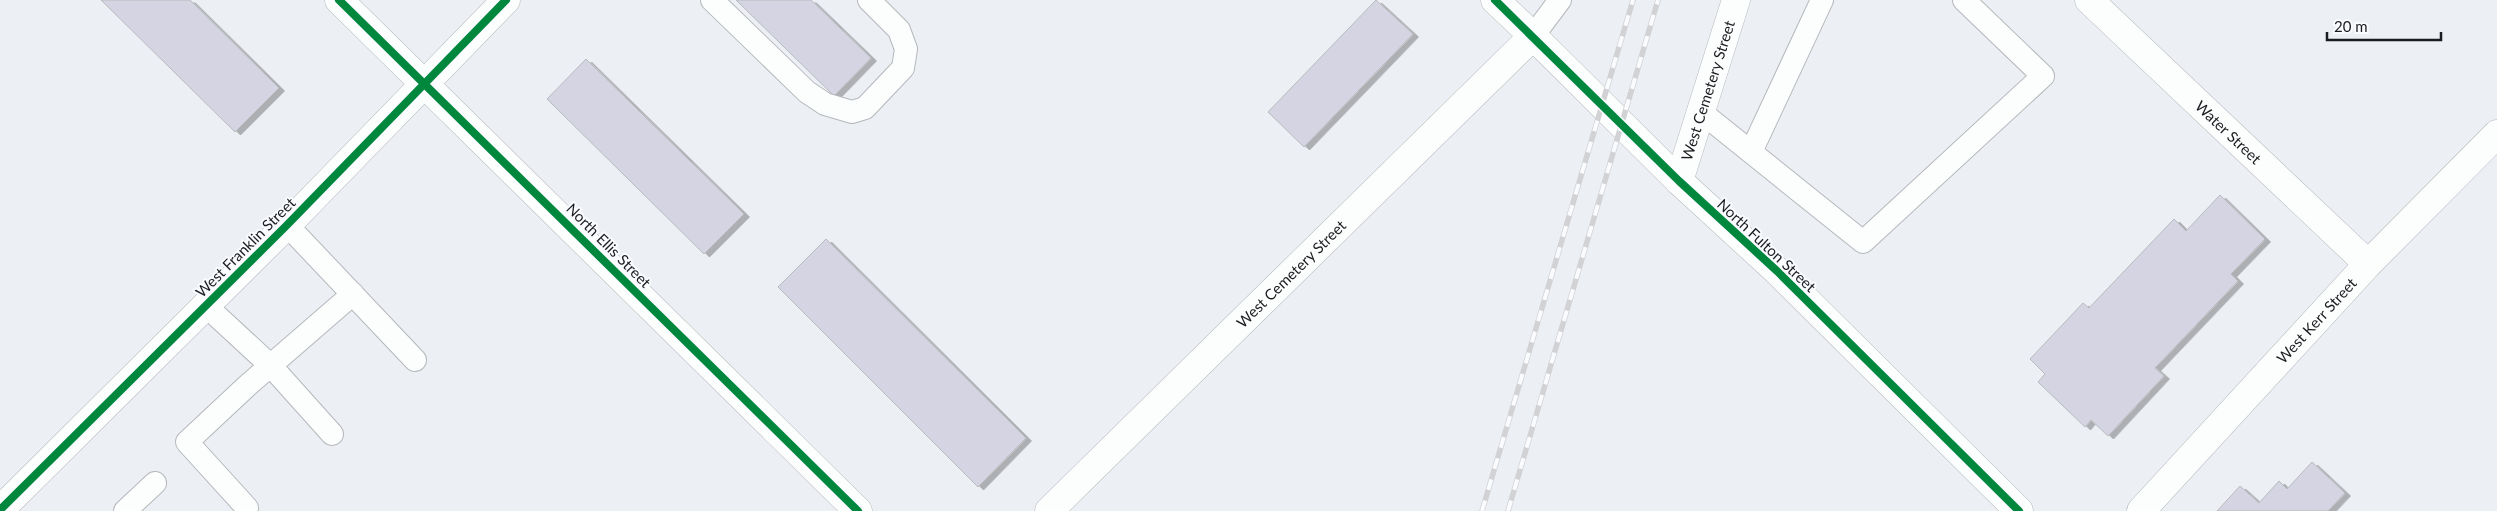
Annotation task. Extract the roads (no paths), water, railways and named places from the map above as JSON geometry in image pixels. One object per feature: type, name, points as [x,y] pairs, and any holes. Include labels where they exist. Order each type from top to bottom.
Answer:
[{"type":"street","name":"North Ellis Street","points":[[340,0],[858,511]]},
{"type":"street","name":"West Franklin Street","points":[[0,510],[205,305],[288,225],[506,0]]},
{"type":"street","name":"North Fulton Street","points":[[1495,0],[1679,180],[1777,271],[2019,511]]},
{"type":"street","name":"West Cemetery Street","points":[[1679,180],[1736,0]]},
{"type":"street","name":"Water Street","points":[[2089,0],[2368,264]]},
{"type":"street","name":"West Cemetery Street","points":[[1049,511],[1533,36]]},
{"type":"street","name":"West Kerr Street","points":[[2141,511],[2368,264],[2494,144]]},
{"type":"lane","points":[[712,0],[807,92],[825,104],[852,112],[865,108],[903,68],[906,50],[899,30],[869,0]]},
{"type":"lane","points":[[1533,36],[1560,0]]},
{"type":"lane","points":[[1751,152],[1822,0]]},
{"type":"lane","points":[[1701,112],[1863,242],[2042,76],[1964,0]]},
{"type":"lane","points":[[288,225],[415,360]]},
{"type":"lane","points":[[247,508],[187,442],[353,294]]},
{"type":"lane","points":[[205,305],[271,366],[332,434]]},
{"type":"lane","points":[[125,511],[155,483]]},
{"type":"railway","points":[[1482,511],[1633,0]]},
{"type":"railway","points":[[1508,511],[1658,0]]}]
